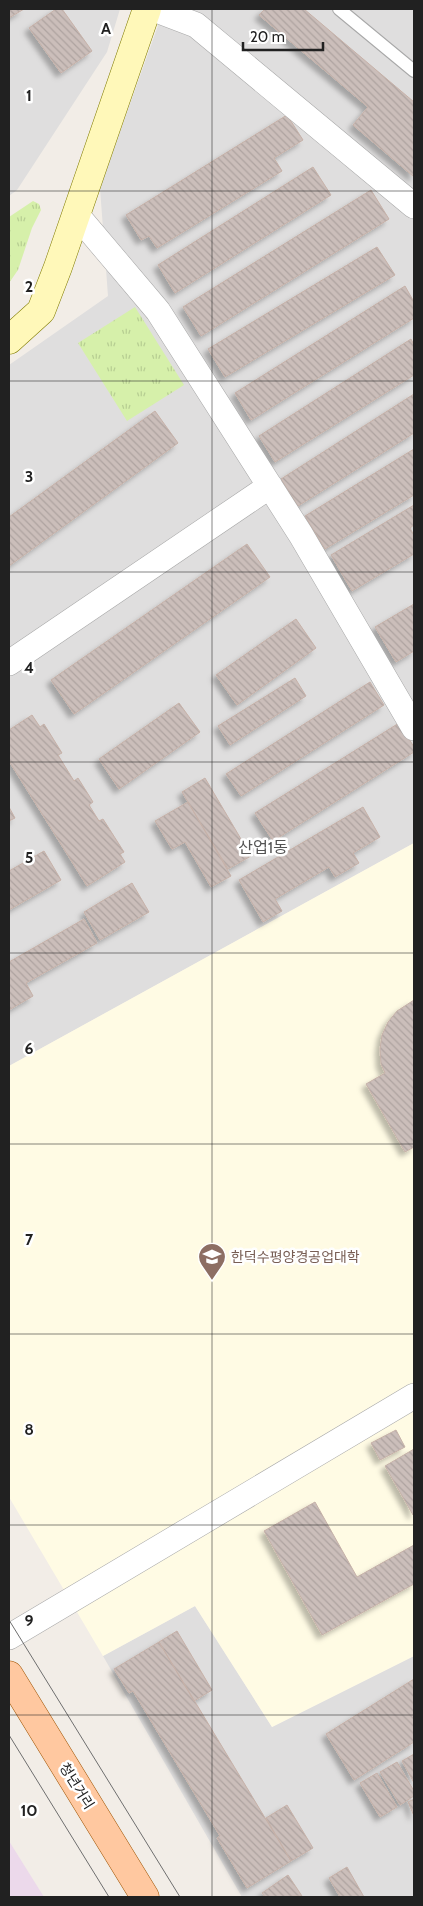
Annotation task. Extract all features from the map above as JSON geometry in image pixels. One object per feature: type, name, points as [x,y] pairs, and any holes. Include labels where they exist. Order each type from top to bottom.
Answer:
[{"type":"main road","name":"청년거리","points":[[9,1675],[145,1897]]},
{"type":"street","points":[[9,340],[41,311],[147,9]]},
{"type":"street","points":[[154,9],[196,25],[414,206]]},
{"type":"street","points":[[76,214],[158,311],[301,535],[414,728]]},
{"type":"street","points":[[11,657],[270,486]]},
{"type":"street","points":[[9,1637],[414,1396]]},
{"type":"lane","points":[[339,9],[414,71]]},
{"type":"shaded area","points":[[9,9],[120,9],[107,52],[17,190],[9,196]]},
{"type":"shaded area","points":[[164,9],[414,9],[414,843],[9,1066],[9,365],[108,296],[100,188]]},
{"type":"shaded area","name":"한덕수평양경공업대학","points":[[414,843],[414,1656],[272,1727],[195,1606],[103,1656],[9,1497],[9,1066]]},
{"type":"shaded area","points":[[195,1606],[272,1727],[414,1656],[414,1897],[242,1897],[103,1656]]},
{"type":"shaded area","points":[[9,1841],[44,1897],[9,1897]]},
{"type":"green space","points":[[33,201],[39,204],[41,210],[32,228],[18,270],[9,283],[9,217]]},
{"type":"green space","points":[[135,307],[184,385],[127,421],[78,343]]},
{"type":"building","points":[[9,9],[24,9],[9,18]]},
{"type":"building","points":[[56,9],[62,9],[92,51],[61,73],[29,28]]},
{"type":"building","points":[[265,9],[304,9],[414,102],[414,177],[353,125],[368,107],[259,15]]},
{"type":"building","points":[[287,115],[303,140],[274,158],[282,171],[157,248],[149,236],[141,240],[126,215]]},
{"type":"building","points":[[313,167],[331,195],[175,293],[158,265]]},
{"type":"building","points":[[371,190],[389,219],[201,336],[183,307]]},
{"type":"building","points":[[377,247],[395,275],[225,377],[208,349]]},
{"type":"building","points":[[405,286],[414,302],[414,318],[251,420],[235,393]]},
{"type":"building","points":[[411,339],[414,345],[414,375],[275,462],[259,436]]},
{"type":"building","points":[[414,394],[414,433],[298,506],[281,479]]},
{"type":"building","points":[[155,411],[178,443],[9,566],[9,517]]},
{"type":"building","points":[[414,449],[414,495],[325,549],[305,516]]},
{"type":"building","points":[[414,505],[414,525],[410,528],[414,535],[414,554],[352,591],[331,555]]},
{"type":"building","points":[[247,544],[270,577],[74,714],[51,680]]},
{"type":"building","points":[[414,604],[414,651],[396,662],[375,627]]},
{"type":"building","points":[[296,619],[316,648],[237,705],[216,675]]},
{"type":"building","points":[[295,678],[306,696],[230,745],[218,726]]},
{"type":"building","points":[[370,682],[384,705],[241,796],[226,774]]},
{"type":"building","points":[[179,703],[200,732],[119,789],[99,759]]},
{"type":"building","points":[[32,715],[40,727],[44,724],[62,753],[58,755],[74,781],[78,778],[93,802],[89,805],[99,821],[103,819],[124,852],[120,854],[125,862],[87,886],[9,761],[9,730]]},
{"type":"building","points":[[399,723],[414,747],[414,752],[273,841],[255,813]]},
{"type":"building","points":[[205,778],[251,856],[228,869],[182,792]]},
{"type":"building","points":[[188,802],[231,876],[211,887],[185,842],[172,849],[155,821]]},
{"type":"building","points":[[9,807],[15,818],[9,821]]},
{"type":"building","points":[[363,807],[380,837],[353,853],[359,863],[335,877],[329,867],[275,899],[282,911],[263,922],[239,880]]},
{"type":"building","points":[[44,851],[61,880],[9,910],[9,871]]},
{"type":"building","points":[[132,883],[149,912],[100,940],[84,912]]},
{"type":"building","points":[[84,919],[97,943],[26,983],[33,996],[9,1010],[9,962]]},
{"type":"building","points":[[414,1000],[414,1147],[405,1152],[366,1084],[385,1073],[381,1064],[380,1049],[382,1035],[388,1022],[397,1011]]},
{"type":"building","points":[[396,1430],[405,1447],[380,1460],[371,1443]]},
{"type":"building","points":[[414,1449],[414,1514],[413,1515],[385,1466]]},
{"type":"building","points":[[315,1502],[357,1577],[414,1545],[414,1584],[322,1635],[264,1531]]},
{"type":"building","points":[[177,1631],[212,1690],[194,1701],[159,1642]]},
{"type":"building","points":[[159,1642],[291,1861],[247,1888],[217,1838],[220,1836],[133,1691],[129,1693],[114,1669]]},
{"type":"building","points":[[414,1679],[414,1742],[354,1780],[326,1734]]},
{"type":"building","points":[[414,1754],[414,1783],[402,1761]]},
{"type":"building","points":[[397,1762],[414,1791],[414,1796],[400,1805],[380,1772]]},
{"type":"building","points":[[377,1773],[397,1807],[380,1817],[360,1783]]},
{"type":"building","points":[[414,1799],[414,1816],[408,1802]]},
{"type":"building","points":[[287,1805],[313,1848],[291,1861],[266,1818]]},
{"type":"building","points":[[347,1867],[364,1897],[340,1897],[329,1878]]},
{"type":"building","points":[[288,1875],[302,1896],[265,1897],[262,1893]]},
{"type":"tram line","points":[[9,1620],[180,1897]]},
{"type":"tram line","points":[[9,1735],[109,1897]]},
{"type":"place","name":"한덕수평양경공업대학","points":[[212,1281]]},
{"type":"district","name":"산업1동","points":[[263,847]]}]
